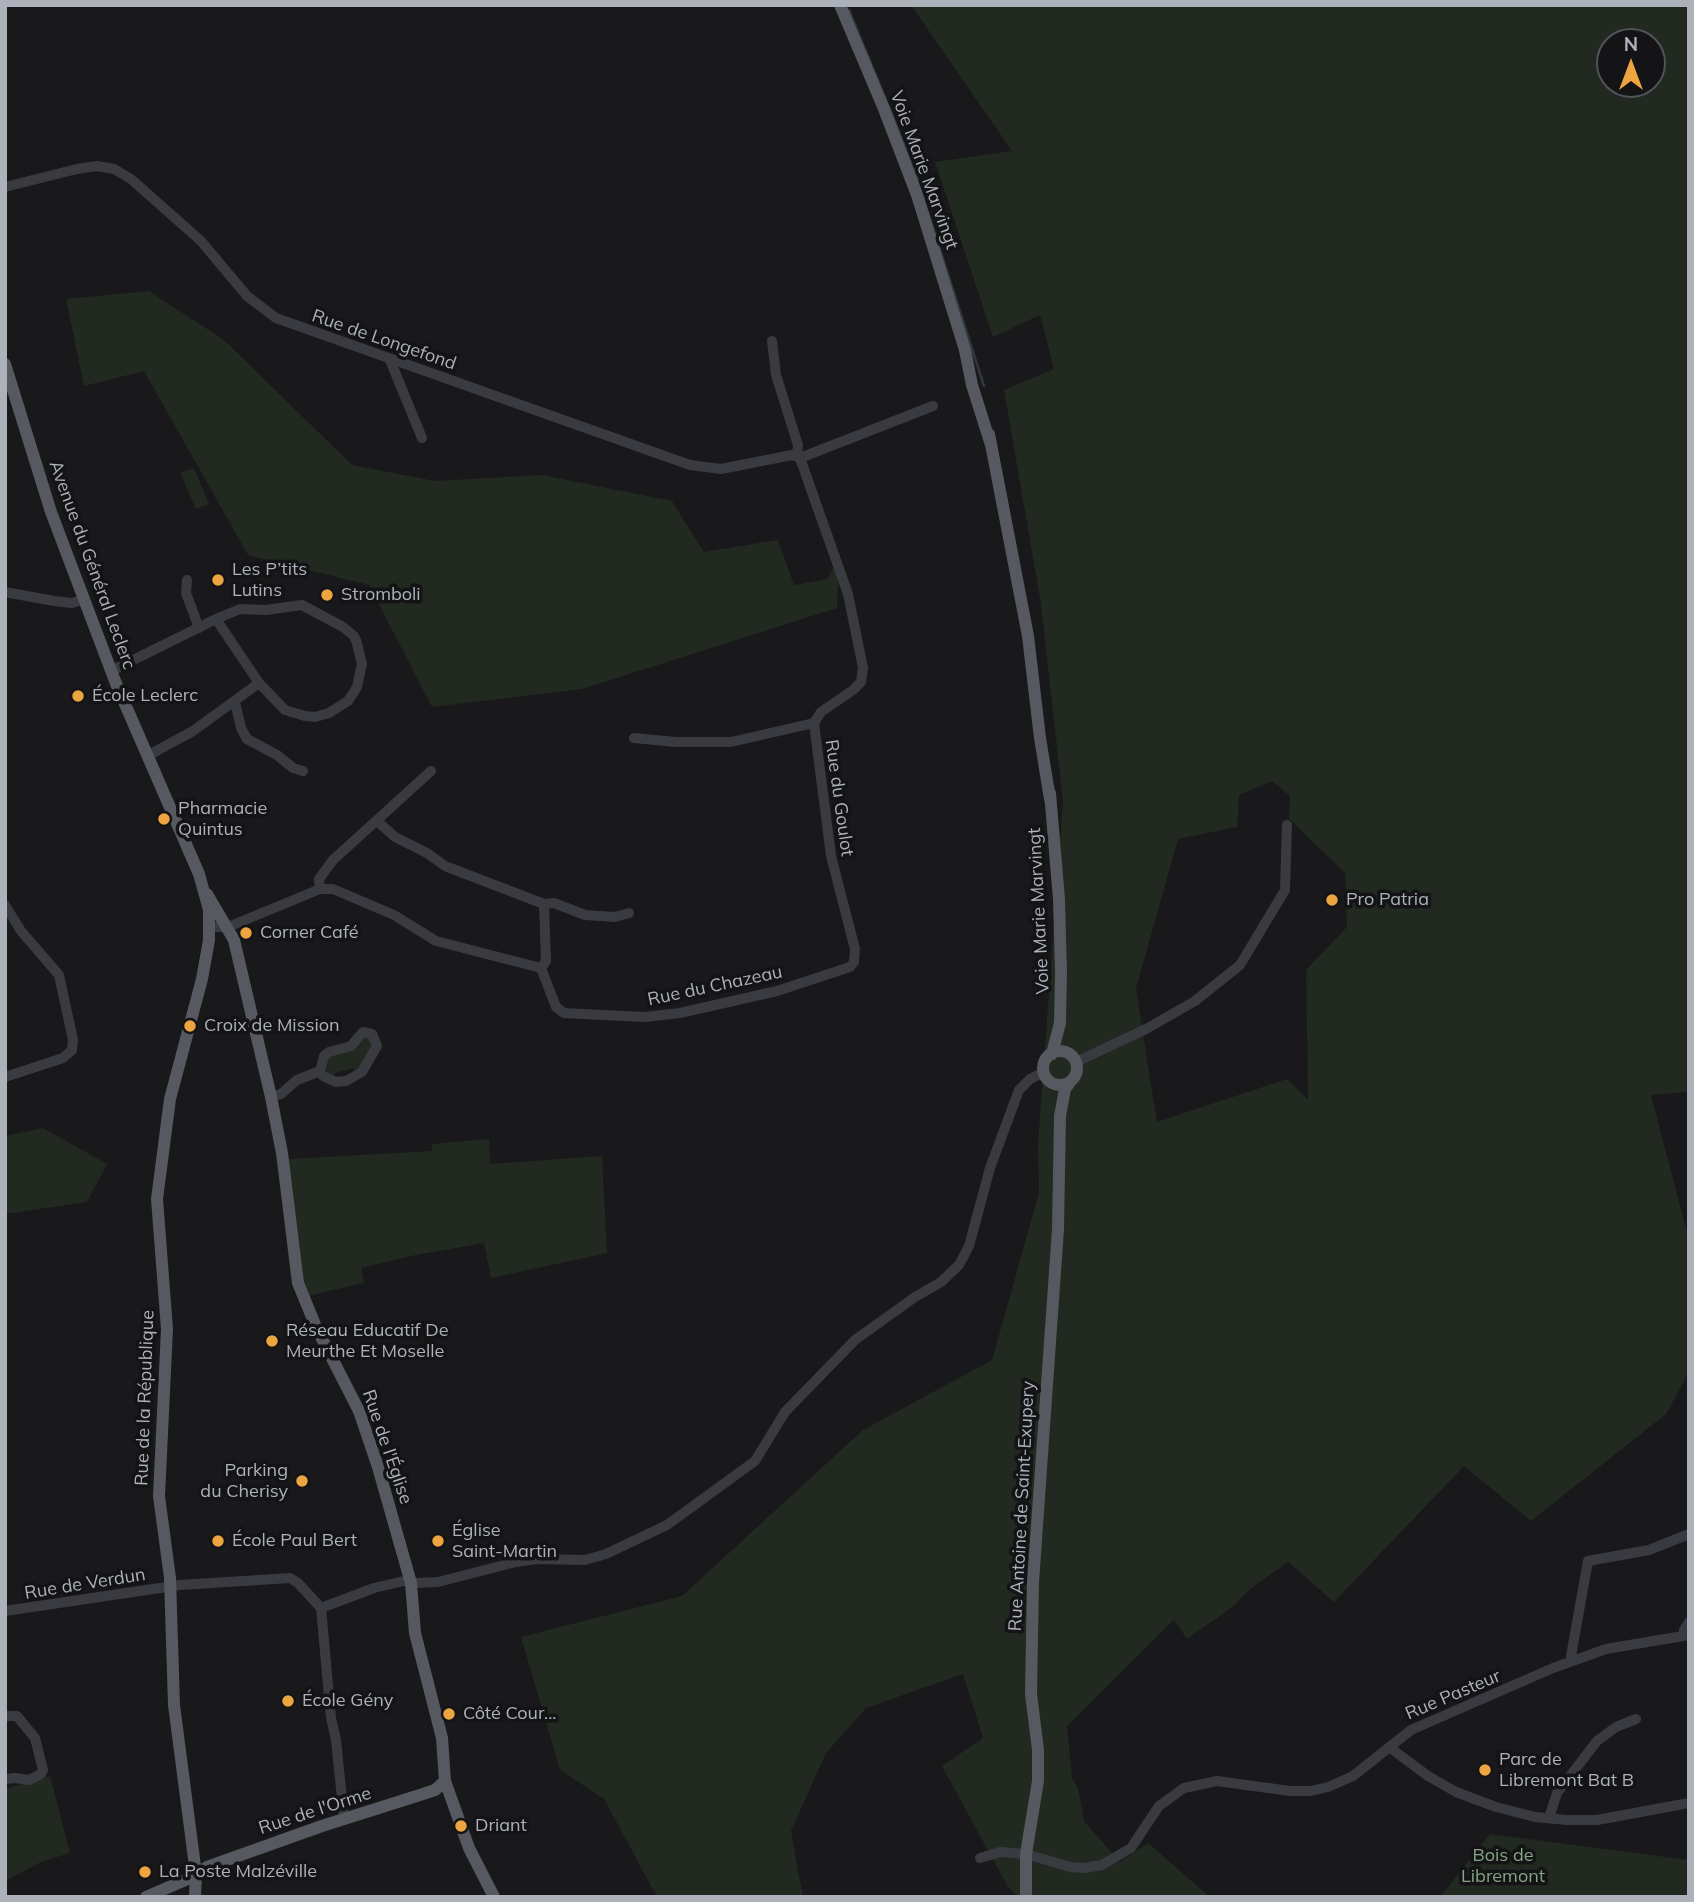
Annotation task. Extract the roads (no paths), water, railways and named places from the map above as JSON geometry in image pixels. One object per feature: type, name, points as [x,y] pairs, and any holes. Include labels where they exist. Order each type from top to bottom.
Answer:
[{"type":"main road","name":"Voie Marie Marvingt","points":[[840,5],[910,176],[965,349],[979,383],[986,412],[1033,668],[1044,713],[1060,922],[1060,1023],[1052,1054]]},
{"type":"main road","name":"Avenue du Général Leclerc","points":[[5,364],[51,512],[111,671],[205,890],[228,927]]},
{"type":"main road","name":"Avenue du Général Leclerc","points":[[205,890],[209,926]]},
{"type":"main road","name":"Rue de la République","points":[[195,1897],[196,1874],[174,1705],[170,1587],[159,1496],[167,1329],[156,1199],[170,1099],[199,994],[209,926]]},
{"type":"main road","name":"Rue de l'Église","points":[[228,927],[234,940],[271,1097],[282,1153],[298,1283],[316,1327],[359,1411],[390,1505],[411,1583],[415,1633],[442,1738],[445,1781],[469,1848],[494,1897]]},
{"type":"main road","name":"Voie Marie Marvingt","points":[[1060,1023],[1071,1057]]},
{"type":"main road","points":[[1052,1054],[1071,1057],[1076,1075],[1070,1082],[1061,1085],[1048,1077],[1045,1062],[1052,1054]]},
{"type":"main road","name":"Rue Antoine de Saint-Exupery","points":[[1048,1077],[1060,1116]]},
{"type":"main road","name":"Rue Antoine de Saint-Exupery","points":[[1026,1897],[1026,1854],[1038,1781],[1038,1749],[1031,1705],[1032,1607],[1058,1229],[1060,1116],[1065,1089],[1070,1082]]},
{"type":"main road","name":"Rue de l'Orme","points":[[146,1897],[207,1867],[344,1818],[424,1794],[435,1790],[445,1781]]},
{"type":"street","name":"Rue de Longefond","points":[[5,187],[77,169],[97,166],[114,169],[131,179],[201,241],[259,307],[276,318],[690,465],[721,469],[792,455],[799,457],[933,406]]},
{"type":"street","name":"Rue du Goulot","points":[[772,341],[776,375],[798,445],[799,457],[848,594],[863,668],[861,682],[821,712],[814,723],[831,856],[855,949],[854,962]]},
{"type":"street","points":[[390,360],[422,438]]},
{"type":"street","points":[[187,580],[186,593],[199,628]]},
{"type":"street","points":[[5,592],[72,603],[85,599]]},
{"type":"street","points":[[111,671],[216,619],[240,609],[266,610],[302,605],[354,636],[362,664],[357,687],[348,701],[329,713],[314,717],[285,710],[258,683],[216,619]]},
{"type":"street","points":[[148,756],[193,730],[258,683]]},
{"type":"street","points":[[234,702],[241,728],[247,738],[277,755],[293,768],[303,771]]},
{"type":"street","points":[[634,738],[676,743],[731,743],[814,723]]},
{"type":"street","points":[[320,889],[319,878],[333,860],[431,771]]},
{"type":"street","points":[[377,821],[395,837],[427,853],[445,866],[544,904],[554,903],[585,915],[615,917],[629,912]]},
{"type":"street","points":[[1071,1057],[1146,1029],[1195,1001],[1240,965],[1285,890],[1287,825]]},
{"type":"street","points":[[209,926],[228,927],[320,889],[332,889],[394,915],[436,941],[541,968],[546,961],[544,904]]},
{"type":"street","points":[[5,905],[21,931],[59,975],[72,1040],[72,1050],[63,1058],[5,1077]]},
{"type":"street","name":"Rue du Chazeau","points":[[541,968],[552,1000],[564,1013],[645,1017],[680,1013],[777,991],[850,967],[854,962]]},
{"type":"street","points":[[363,1032],[372,1034],[375,1038],[375,1053],[362,1072],[355,1077],[336,1082],[323,1076],[320,1071],[324,1056],[329,1052],[351,1046],[363,1032]]},
{"type":"street","points":[[271,1097],[281,1094],[298,1080],[320,1071]]},
{"type":"street","points":[[344,1818],[321,1608],[374,1588],[404,1581],[438,1582],[516,1562],[537,1559],[584,1560],[606,1554],[667,1525],[755,1461],[785,1412],[855,1340],[915,1297],[941,1282],[959,1265],[969,1246],[990,1168],[1019,1090],[1030,1079],[1048,1077]]},
{"type":"street","points":[[1573,1660],[1575,1631],[1588,1561],[1648,1550],[1689,1534]]},
{"type":"street","name":"Rue de Verdun","points":[[5,1611],[170,1587],[290,1578],[299,1583],[321,1608]]},
{"type":"street","points":[[1687,1636],[1684,1630],[1689,1622]]},
{"type":"street","name":"Rue Pasteur","points":[[980,1857],[1000,1852],[1026,1854],[1070,1867],[1102,1865],[1131,1848],[1159,1806],[1184,1788],[1217,1781],[1290,1791],[1319,1790],[1353,1776],[1411,1730],[1573,1660],[1605,1649],[1687,1636]]},
{"type":"street","points":[[5,1716],[17,1716],[35,1738],[43,1770],[29,1780],[5,1779]]},
{"type":"street","points":[[1549,1818],[1557,1793],[1597,1741],[1616,1727],[1636,1719]]},
{"type":"street","points":[[1389,1747],[1429,1776],[1472,1799],[1535,1817],[1597,1820],[1689,1803]]},
{"type":"waterway","points":[[849,10],[913,166],[984,386]]},
{"type":"place","name":"Les P’tits Lutins","points":[[218,580]]},
{"type":"place","name":"Stromboli","points":[[327,595]]},
{"type":"place","name":"École Leclerc","points":[[78,696]]},
{"type":"place","name":"Pharmacie Quintus","points":[[164,819]]},
{"type":"place","name":"Pro Patria","points":[[1332,900]]},
{"type":"place","name":"Corner Café","points":[[246,933]]},
{"type":"place","name":"Croix de Mission","points":[[190,1026]]},
{"type":"place","name":"Réseau Educatif De Meurthe Et Moselle","points":[[272,1341]]},
{"type":"place","name":"Parking du Cherisy","points":[[302,1481]]},
{"type":"place","name":"École Paul Bert","points":[[218,1541]]},
{"type":"place","name":"Église Saint-Martin","points":[[438,1541]]},
{"type":"place","name":"École Gény","points":[[288,1701]]},
{"type":"place","name":"Côté Cour...","points":[[449,1714]]},
{"type":"place","name":"Parc de Libremont Bat B","points":[[1485,1770]]},
{"type":"place","name":"Driant","points":[[461,1826]]},
{"type":"place","name":"La Poste Malzéville","points":[[145,1872]]},
{"type":"park label","name":"Bois de Libremont","points":[[1503,1866]]}]
